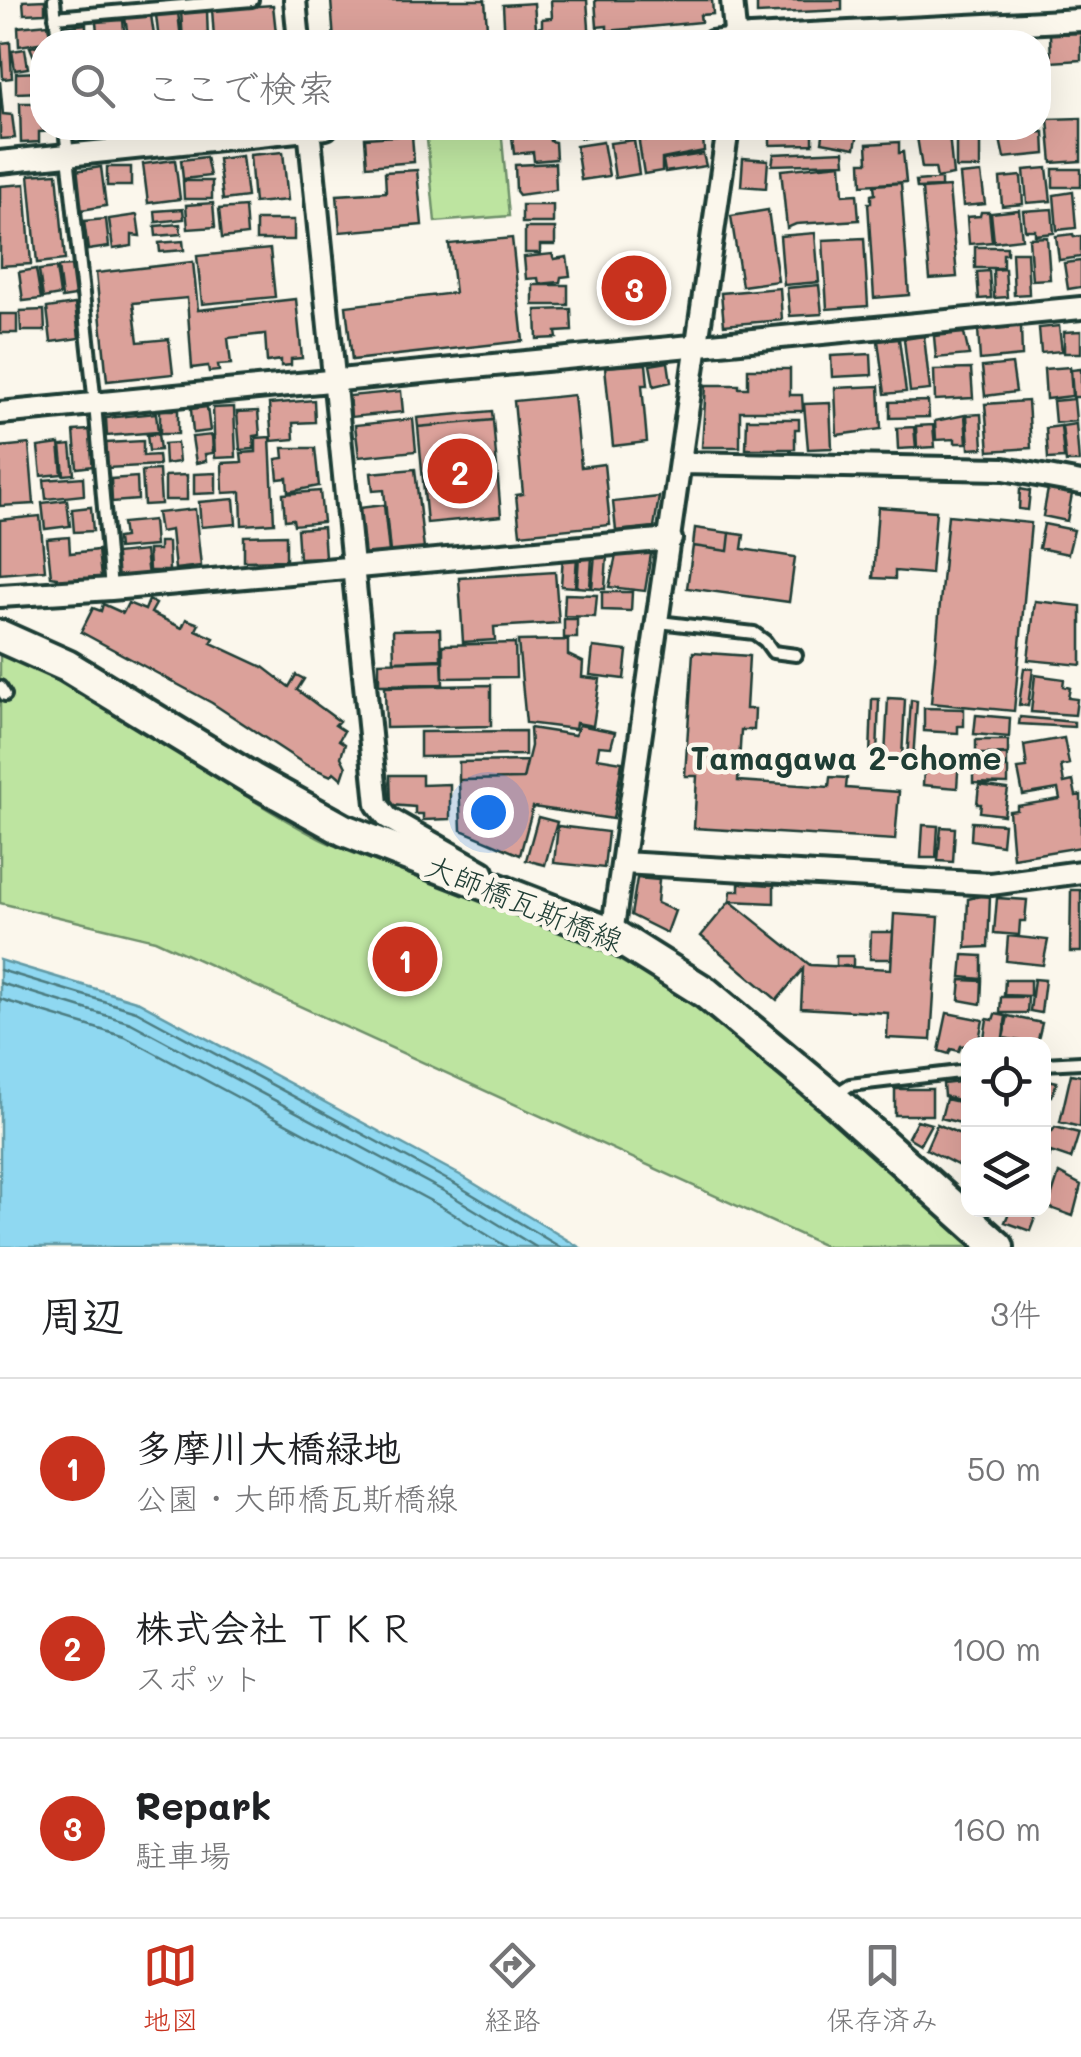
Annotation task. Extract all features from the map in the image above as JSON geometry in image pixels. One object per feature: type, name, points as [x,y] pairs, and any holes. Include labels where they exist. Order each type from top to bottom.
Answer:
[{"type":"street","points":[[295,0],[298,30]]},
{"type":"street","points":[[732,0],[735,30]]},
{"type":"street","points":[[917,30],[1081,20]]},
{"type":"street","points":[[0,162],[214,140]]},
{"type":"street","points":[[316,140],[331,277],[334,380],[377,804],[388,818],[484,872],[480,884]]},
{"type":"street","points":[[612,934],[726,140]]},
{"type":"street","points":[[0,413],[1081,308]]},
{"type":"street","points":[[682,463],[1004,469],[1081,482]]},
{"type":"street","points":[[0,596],[110,590],[671,539]]},
{"type":"street","name":"大師橋瓦斯橋線","points":[[0,636],[67,666],[344,830],[612,934],[706,993],[961,1202]]},
{"type":"street","points":[[624,862],[991,884],[1081,872]]},
{"type":"street","name":"大師橋瓦斯橋線","points":[[974,1217],[998,1247]]},
{"type":"lane","points":[[54,0],[57,30]]},
{"type":"lane","points":[[55,17],[252,0]]},
{"type":"lane","points":[[67,140],[110,590]]},
{"type":"lane","points":[[658,622],[754,634],[773,652],[796,655]]},
{"type":"lane","points":[[1051,1064],[1081,1062]]},
{"type":"lane","points":[[831,1097],[850,1085],[961,1072]]},
{"type":"green space","points":[[427,140],[502,140],[509,216],[435,222]]},
{"type":"green space","points":[[0,652],[83,693],[320,839],[539,923],[640,972],[742,1041],[837,1122],[972,1247],[827,1247],[155,940],[0,903]]},
{"type":"water","points":[[0,960],[139,1002],[460,1175],[579,1247],[0,1247]]},
{"type":"building","points":[[45,0],[45,13],[24,14],[23,1]]},
{"type":"building","points":[[331,0],[485,0],[487,30],[333,30]]},
{"type":"building","points":[[551,0],[587,0],[589,30],[504,30],[503,5],[534,3],[536,28],[542,27],[542,19],[552,18]]},
{"type":"building","points":[[595,0],[712,0],[713,14],[700,15],[701,22],[617,30],[597,27]]},
{"type":"building","points":[[757,0],[842,0],[842,10],[757,14]]},
{"type":"building","points":[[273,5],[276,30],[213,30],[212,9]]},
{"type":"building","points":[[207,10],[208,30],[182,30],[181,11]]},
{"type":"building","points":[[178,12],[180,30],[158,30],[156,15]]},
{"type":"building","points":[[151,15],[153,30],[127,30],[125,18]]},
{"type":"building","points":[[123,20],[124,30],[97,30],[96,22]]},
{"type":"building","points":[[48,24],[49,30],[30,30],[30,44],[19,46],[18,27]]},
{"type":"building","points":[[86,24],[86,30],[62,30],[62,27]]},
{"type":"building","points":[[1081,33],[1081,60],[1051,62],[1051,34]]},
{"type":"building","points":[[10,42],[12,78],[3,79],[1,43]]},
{"type":"building","points":[[25,49],[28,68],[15,70],[12,51]]},
{"type":"building","points":[[30,72],[30,92],[16,93],[16,73]]},
{"type":"building","points":[[0,81],[3,114],[12,115],[15,138],[0,139]]},
{"type":"building","points":[[20,103],[30,103],[30,140],[39,142],[21,143]]},
{"type":"building","points":[[1081,118],[1081,161],[1052,163],[1051,119]]},
{"type":"building","points":[[365,140],[412,140],[414,162],[367,166]]},
{"type":"building","points":[[512,140],[555,142],[556,159],[534,161],[533,152],[514,154]]},
{"type":"building","points":[[634,140],[639,174],[615,178],[610,143]]},
{"type":"building","points":[[639,140],[703,140],[704,151],[662,159],[662,171],[644,174]]},
{"type":"building","points":[[770,140],[813,140],[813,144],[770,145]]},
{"type":"building","points":[[822,140],[857,140],[855,148]]},
{"type":"building","points":[[917,140],[950,140],[953,175],[937,178],[935,168],[922,168]]},
{"type":"building","points":[[1000,140],[1044,140],[1045,154],[1004,158]]},
{"type":"building","points":[[956,141],[980,141],[980,168],[956,168]]},
{"type":"building","points":[[603,142],[609,176],[581,180],[576,146]]},
{"type":"building","points":[[899,142],[906,182],[862,185],[861,162],[868,162],[867,144]]},
{"type":"building","points":[[844,151],[845,163],[772,165],[774,154]]},
{"type":"building","points":[[283,152],[288,200],[254,203],[250,155]]},
{"type":"building","points":[[703,154],[706,166],[665,172],[663,160]]},
{"type":"building","points":[[242,156],[247,197],[223,200],[218,159]]},
{"type":"building","points":[[206,157],[210,176],[183,179],[181,160]]},
{"type":"building","points":[[743,158],[768,160],[766,188],[741,186]]},
{"type":"building","points":[[175,160],[180,199],[148,203],[143,164]]},
{"type":"building","points":[[555,163],[556,190],[519,195],[515,165]]},
{"type":"building","points":[[841,164],[843,195],[857,194],[859,220],[787,228],[781,170]]},
{"type":"building","points":[[101,167],[106,206],[81,210],[75,171]]},
{"type":"building","points":[[107,167],[131,167],[131,186],[107,186]]},
{"type":"building","points":[[1047,168],[1051,201],[1027,203],[1024,170]]},
{"type":"building","points":[[1053,169],[1081,169],[1081,187],[1053,187]]},
{"type":"building","points":[[417,170],[422,225],[340,232],[337,195],[386,192],[385,172]]},
{"type":"building","points":[[57,173],[65,260],[37,263],[29,175]]},
{"type":"building","points":[[981,173],[985,204],[963,206],[960,175]]},
{"type":"building","points":[[1021,176],[1023,204],[1002,206],[1000,178]]},
{"type":"building","points":[[941,179],[941,187],[917,188],[916,181]]},
{"type":"building","points":[[183,181],[212,181],[212,199],[184,199]]},
{"type":"building","points":[[901,183],[909,295],[874,298],[868,203],[875,194],[874,185]]},
{"type":"building","points":[[25,184],[31,264],[0,266],[0,186]]},
{"type":"building","points":[[949,187],[957,277],[930,279],[922,189]]},
{"type":"building","points":[[1073,192],[1076,228],[1057,230],[1054,195]]},
{"type":"building","points":[[213,203],[215,227],[188,229],[186,205]]},
{"type":"building","points":[[522,205],[553,205],[553,223],[522,223]]},
{"type":"building","points":[[245,207],[247,235],[222,238],[219,209]]},
{"type":"building","points":[[183,209],[184,219],[156,222],[155,211]]},
{"type":"building","points":[[1052,209],[1054,233],[1035,235],[1035,230],[1025,230],[1023,211]]},
{"type":"building","points":[[768,210],[778,281],[742,286],[731,216]]},
{"type":"building","points":[[1019,210],[1022,239],[994,242],[991,213]]},
{"type":"building","points":[[981,212],[989,212],[992,242],[969,244],[967,217],[980,216]]},
{"type":"building","points":[[137,215],[140,236],[132,235],[132,246],[113,249],[109,219]]},
{"type":"building","points":[[106,219],[109,247],[88,250],[84,221]]},
{"type":"building","points":[[256,220],[294,220],[294,240],[256,240]]},
{"type":"building","points":[[180,224],[181,234],[156,236],[155,226]]},
{"type":"building","points":[[525,228],[555,228],[555,245],[540,245],[540,253],[525,253]]},
{"type":"building","points":[[815,233],[819,282],[784,285],[780,236]]},
{"type":"building","points":[[1056,236],[1081,236],[1081,257],[1059,260]]},
{"type":"building","points":[[1047,237],[1050,279],[1032,280],[1029,238]]},
{"type":"building","points":[[512,238],[523,341],[352,360],[346,306],[455,293],[449,244]]},
{"type":"building","points":[[864,238],[868,306],[827,309],[823,240]]},
{"type":"building","points":[[183,241],[184,250],[160,252],[159,243]]},
{"type":"building","points":[[975,247],[1007,247],[1003,268],[975,268]]},
{"type":"building","points":[[270,249],[275,297],[202,304],[197,256]]},
{"type":"building","points":[[1012,252],[1027,252],[1029,294],[1014,295]]},
{"type":"building","points":[[552,254],[554,259],[567,257],[570,276],[561,277],[560,282],[539,284],[538,278],[526,279],[524,257]]},
{"type":"building","points":[[1081,261],[1081,287],[1068,289],[1064,263]]},
{"type":"building","points":[[193,262],[198,310],[296,299],[302,358],[291,359],[291,365],[281,366],[281,360],[267,362],[265,334],[228,338],[231,364],[218,365],[219,371],[209,372],[208,366],[192,368],[187,298],[133,303],[138,342],[169,339],[173,374],[107,381],[96,273]]},
{"type":"building","points":[[71,266],[75,296],[62,298],[58,267]]},
{"type":"building","points":[[56,268],[60,295],[43,298],[39,270]]},
{"type":"building","points":[[36,269],[41,299],[23,301],[19,272]]},
{"type":"building","points":[[1005,269],[1007,297],[994,298],[993,270]]},
{"type":"building","points":[[989,271],[991,298],[979,299],[977,272]]},
{"type":"building","points":[[533,285],[568,285],[568,305],[533,305]]},
{"type":"building","points":[[819,285],[822,314],[790,316],[787,288]]},
{"type":"building","points":[[780,288],[782,320],[724,325],[721,293]]},
{"type":"building","points":[[75,304],[79,338],[51,342],[47,308]]},
{"type":"building","points":[[571,309],[572,331],[556,332],[557,338],[537,339],[536,310]]},
{"type":"building","points":[[44,310],[45,331],[21,331],[20,311]]},
{"type":"building","points":[[0,314],[17,314],[17,333],[0,333]]},
{"type":"building","points":[[1021,326],[1022,356],[980,360],[978,329]]},
{"type":"building","points":[[1059,326],[1062,351],[1041,353],[1039,328]]},
{"type":"building","points":[[1081,331],[1081,353],[1064,353],[1064,332]]},
{"type":"building","points":[[964,333],[969,355],[936,358],[934,336]]},
{"type":"building","points":[[924,336],[930,390],[910,392],[904,339]]},
{"type":"building","points":[[899,339],[906,392],[885,394],[878,341]]},
{"type":"building","points":[[871,354],[872,375],[832,377],[831,356]]},
{"type":"building","points":[[668,362],[671,382],[654,386],[650,365]]},
{"type":"building","points":[[646,364],[648,385],[642,385],[647,442],[613,446],[605,367]]},
{"type":"building","points":[[1012,364],[1016,392],[985,396],[982,367]]},
{"type":"building","points":[[1070,367],[1072,396],[1046,399],[1044,369]]},
{"type":"building","points":[[748,369],[790,369],[790,395],[802,395],[803,411],[740,411],[740,447],[702,447],[706,385],[748,388]]},
{"type":"building","points":[[971,369],[973,398],[935,400],[934,370]]},
{"type":"building","points":[[1081,369],[1081,397],[1073,397],[1071,370]]},
{"type":"building","points":[[879,386],[881,429],[837,435],[835,388]]},
{"type":"building","points":[[401,391],[403,412],[351,417],[349,396]]},
{"type":"building","points":[[574,395],[581,467],[604,464],[610,525],[520,534],[516,495],[523,494],[514,401]]},
{"type":"building","points":[[1074,399],[1076,421],[1055,423],[1053,401]]},
{"type":"building","points":[[314,400],[315,422],[293,423],[294,439],[272,441],[269,404]]},
{"type":"building","points":[[928,401],[929,417],[890,418],[890,402]]},
{"type":"building","points":[[1028,401],[1031,448],[989,451],[985,404]]},
{"type":"building","points":[[830,403],[832,448],[808,449],[804,404]]},
{"type":"building","points":[[207,407],[210,431],[193,433],[191,409]]},
{"type":"building","points":[[234,407],[236,457],[215,458],[213,408]]},
{"type":"building","points":[[160,410],[178,410],[178,434],[160,434]]},
{"type":"building","points":[[258,411],[260,435],[253,436],[254,449],[240,450],[237,412]]},
{"type":"building","points":[[492,411],[493,420],[418,427],[417,418]]},
{"type":"building","points":[[156,413],[158,432],[107,436],[106,418]]},
{"type":"building","points":[[981,414],[983,448],[969,449],[967,415]]},
{"type":"building","points":[[965,415],[967,443],[936,440],[935,421]]},
{"type":"building","points":[[413,419],[416,451],[359,457],[355,425]]},
{"type":"building","points":[[747,419],[799,419],[795,449],[746,449]]},
{"type":"building","points":[[493,420],[501,516],[427,523],[418,427]]},
{"type":"building","points":[[1076,424],[1079,462],[1066,462],[1062,426]]},
{"type":"building","points":[[933,425],[935,447],[917,448],[916,426]]},
{"type":"building","points":[[1061,426],[1064,458],[1048,459],[1046,428]]},
{"type":"building","points":[[914,427],[916,448],[898,449],[897,428]]},
{"type":"building","points":[[90,430],[94,466],[77,468],[74,431]]},
{"type":"building","points":[[158,434],[160,450],[149,451],[147,435]]},
{"type":"building","points":[[212,435],[213,453],[205,454],[206,461],[196,463],[192,437]]},
{"type":"building","points":[[270,437],[274,523],[242,525],[241,492],[223,493],[222,463],[242,462],[241,453],[256,452],[256,438]]},
{"type":"building","points":[[143,441],[143,456],[158,455],[159,465],[107,468],[106,443]]},
{"type":"building","points":[[177,443],[179,462],[165,464],[164,444]]},
{"type":"building","points":[[29,444],[34,504],[0,506],[0,447]]},
{"type":"building","points":[[59,444],[62,474],[41,476],[38,447]]},
{"type":"building","points":[[71,445],[74,474],[64,475],[61,446]]},
{"type":"building","points":[[283,448],[315,448],[319,486],[288,492],[287,478],[278,479],[276,459],[284,458]]},
{"type":"building","points":[[415,469],[424,549],[390,552],[384,490],[373,491],[371,473]]},
{"type":"building","points":[[159,470],[161,504],[144,505],[142,471]]},
{"type":"building","points":[[216,473],[216,493],[194,494],[194,474]]},
{"type":"building","points":[[187,475],[187,500],[165,500],[165,476]]},
{"type":"building","points":[[83,477],[84,495],[46,499],[44,480]]},
{"type":"building","points":[[137,477],[138,500],[112,502],[111,479]]},
{"type":"building","points":[[1020,489],[1030,491],[1028,510],[1019,509]]},
{"type":"building","points":[[1048,489],[1072,494],[1067,521],[1043,516]]},
{"type":"building","points":[[320,491],[323,522],[294,525],[293,519],[285,520],[283,494]]},
{"type":"building","points":[[659,497],[654,527],[616,531],[613,502]]},
{"type":"building","points":[[234,499],[236,524],[201,527],[199,502]]},
{"type":"building","points":[[67,500],[70,526],[45,529],[42,503]]},
{"type":"building","points":[[384,505],[389,552],[364,555],[359,508]]},
{"type":"building","points":[[91,507],[93,531],[74,532],[72,509]]},
{"type":"building","points":[[878,507],[936,511],[931,574],[895,571],[895,579],[873,578]]},
{"type":"building","points":[[195,509],[201,566],[175,569],[171,530],[160,532],[157,513]]},
{"type":"building","points":[[948,515],[1031,523],[1014,711],[931,703]]},
{"type":"building","points":[[40,516],[45,570],[0,574],[0,520]]},
{"type":"building","points":[[153,520],[155,546],[118,549],[117,538],[124,537],[122,523]]},
{"type":"building","points":[[1044,524],[1074,530],[1068,554],[1039,548]]},
{"type":"building","points":[[323,527],[325,557],[299,558],[297,529]]},
{"type":"building","points":[[695,528],[730,533],[728,551],[693,546]]},
{"type":"building","points":[[730,533],[744,535],[742,549],[795,557],[789,602],[687,588],[693,546],[728,551]]},
{"type":"building","points":[[286,535],[286,560],[244,561],[244,536]]},
{"type":"building","points":[[69,537],[70,553],[98,550],[101,577],[57,581],[57,577],[51,576],[47,539]]},
{"type":"building","points":[[159,542],[168,542],[169,571],[149,571],[148,550],[159,550]]},
{"type":"building","points":[[652,548],[645,591],[609,587],[617,551]]},
{"type":"building","points":[[145,551],[148,576],[117,579],[115,554]]},
{"type":"building","points":[[595,554],[607,555],[605,589],[592,588]]},
{"type":"building","points":[[563,555],[577,556],[575,587],[561,586]]},
{"type":"building","points":[[579,556],[592,557],[590,588],[577,587]]},
{"type":"building","points":[[555,572],[559,623],[494,627],[495,640],[463,642],[459,578]]},
{"type":"building","points":[[602,592],[632,592],[631,611],[602,610]]},
{"type":"building","points":[[565,594],[597,595],[595,617],[564,616]]},
{"type":"building","points":[[149,600],[156,604],[151,613],[182,628],[186,619],[199,624],[196,630],[214,638],[211,643],[263,667],[289,687],[296,675],[304,679],[297,690],[339,721],[335,725],[344,731],[339,740],[345,744],[342,779],[334,772],[331,776],[306,765],[212,703],[81,632],[93,608],[101,611],[103,604],[123,613],[128,603],[145,610]]},
{"type":"building","points":[[1035,601],[1081,606],[1081,665],[1028,660]]},
{"type":"building","points":[[564,619],[577,619],[577,638],[564,638]]},
{"type":"building","points":[[440,629],[441,659],[394,661],[393,630]]},
{"type":"building","points":[[568,640],[568,655],[583,662],[582,677],[600,679],[593,726],[576,723],[575,729],[526,723],[518,641]]},
{"type":"building","points":[[515,643],[516,677],[443,678],[443,645]]},
{"type":"building","points":[[593,647],[627,651],[624,679],[590,675]]},
{"type":"building","points":[[693,652],[749,656],[746,709],[755,709],[754,730],[741,730],[738,781],[829,787],[830,777],[847,778],[846,788],[899,792],[895,840],[694,828],[697,776],[685,776]]},
{"type":"building","points":[[442,660],[443,684],[379,685],[379,662]]},
{"type":"building","points":[[1024,668],[1033,669],[1028,706],[1019,705]]},
{"type":"building","points":[[1035,675],[1064,679],[1063,686],[1070,688],[1068,698],[1077,699],[1075,715],[1031,712]]},
{"type":"building","points":[[491,685],[491,726],[386,728],[385,687]]},
{"type":"building","points":[[888,698],[905,699],[902,758],[885,757]]},
{"type":"building","points":[[872,699],[879,699],[877,756],[870,757]]},
{"type":"building","points":[[911,700],[917,701],[913,760],[907,760]]},
{"type":"building","points":[[924,708],[964,709],[964,726],[958,726],[958,733],[924,731]]},
{"type":"building","points":[[976,715],[1010,718],[1009,737],[974,734]]},
{"type":"building","points":[[1020,717],[1074,722],[1074,727],[1019,724]]},
{"type":"building","points":[[579,725],[615,732],[611,747],[599,746],[597,758],[622,762],[613,819],[533,807],[520,855],[461,830],[459,780],[523,779],[531,746],[530,728],[575,735]]},
{"type":"building","points":[[525,731],[525,755],[420,757],[420,732]]},
{"type":"building","points":[[1064,738],[1069,764],[1061,766],[1064,783],[1073,781],[1076,796],[1081,795],[1081,847],[1013,858],[1009,811],[1017,810],[1017,806],[1060,799],[1058,789],[1023,795],[1018,769],[1027,768],[1024,745]]},
{"type":"building","points":[[976,740],[1008,740],[1008,754],[976,754]]},
{"type":"building","points":[[925,754],[959,757],[957,788],[923,785]]},
{"type":"building","points":[[979,754],[1007,755],[1007,766],[978,765]]},
{"type":"building","points":[[527,761],[523,779],[459,780],[459,762]]},
{"type":"building","points":[[973,767],[1008,768],[1008,784],[973,783]]},
{"type":"building","points":[[390,775],[422,775],[422,785],[450,784],[450,819],[423,820],[423,814],[415,814],[415,807],[391,805]]},
{"type":"building","points":[[979,785],[1008,789],[1004,815],[980,812]]},
{"type":"building","points":[[538,817],[557,822],[545,865],[526,860]]},
{"type":"building","points":[[972,822],[1004,824],[1002,845],[971,840]]},
{"type":"building","points":[[923,825],[938,826],[936,858],[921,858]]},
{"type":"building","points":[[558,826],[608,832],[604,868],[554,863]]},
{"type":"building","points":[[941,827],[955,828],[953,862],[938,861]]},
{"type":"building","points":[[637,878],[659,880],[657,903],[675,911],[667,933],[631,915]]},
{"type":"building","points":[[739,883],[774,885],[774,903],[730,901],[731,891],[739,891]]},
{"type":"building","points":[[1071,890],[1081,890],[1081,952],[1070,952]]},
{"type":"building","points":[[990,896],[988,947],[966,948],[968,899]]},
{"type":"building","points":[[997,898],[1027,900],[1019,935],[994,933]]},
{"type":"building","points":[[730,901],[810,965],[891,969],[894,914],[939,917],[931,1040],[887,1038],[888,1013],[801,1008],[803,969],[777,1000],[701,936]]},
{"type":"building","points":[[871,932],[893,932],[891,959],[870,959]]},
{"type":"building","points":[[1008,936],[1048,940],[1043,965],[1006,961]]},
{"type":"building","points":[[963,955],[982,956],[982,979],[961,977]]},
{"type":"building","points":[[836,956],[853,956],[853,966],[836,966]]},
{"type":"building","points":[[1034,979],[1045,980],[1041,1013],[1030,1011]]},
{"type":"building","points":[[961,980],[982,981],[981,1004],[959,1000]]},
{"type":"building","points":[[1005,980],[1030,980],[1030,996],[1004,995]]},
{"type":"building","points":[[1001,997],[1028,997],[1027,1013],[1000,1013]]},
{"type":"building","points":[[947,1013],[983,1020],[979,1037],[961,1037],[959,1051],[939,1051]]},
{"type":"building","points":[[995,1014],[1006,1016],[1003,1037],[984,1037],[987,1019],[993,1020]]},
{"type":"building","points":[[1008,1016],[1042,1023],[1039,1037],[1003,1037]]},
{"type":"building","points":[[1071,1074],[1081,1076],[1080,1127],[1060,1122]]},
{"type":"building","points":[[961,1082],[961,1101],[944,1096],[943,1084]]},
{"type":"building","points":[[895,1089],[932,1089],[932,1115],[895,1115]]},
{"type":"building","points":[[946,1099],[961,1102],[961,1123],[941,1118]]},
{"type":"building","points":[[917,1120],[931,1124],[920,1144],[908,1137]]},
{"type":"building","points":[[937,1124],[961,1134],[961,1167],[926,1149]]},
{"type":"building","points":[[1055,1127],[1079,1133],[1071,1159],[1051,1152],[1051,1133]]},
{"type":"building","points":[[1059,1173],[1081,1185],[1073,1216],[1051,1208]]},
{"type":"building","points":[[1007,1217],[1035,1217],[1030,1231],[1005,1222]]},
{"type":"place","name":"Repark","points":[[634,288]]},
{"type":"place","name":"株式会社 ＴＫＲ","points":[[460,471]]},
{"type":"place","name":"多摩川大橋緑地","points":[[405,959]]},
{"type":"district","name":"Tamagawa 2-chome","points":[[846,759]]}]
